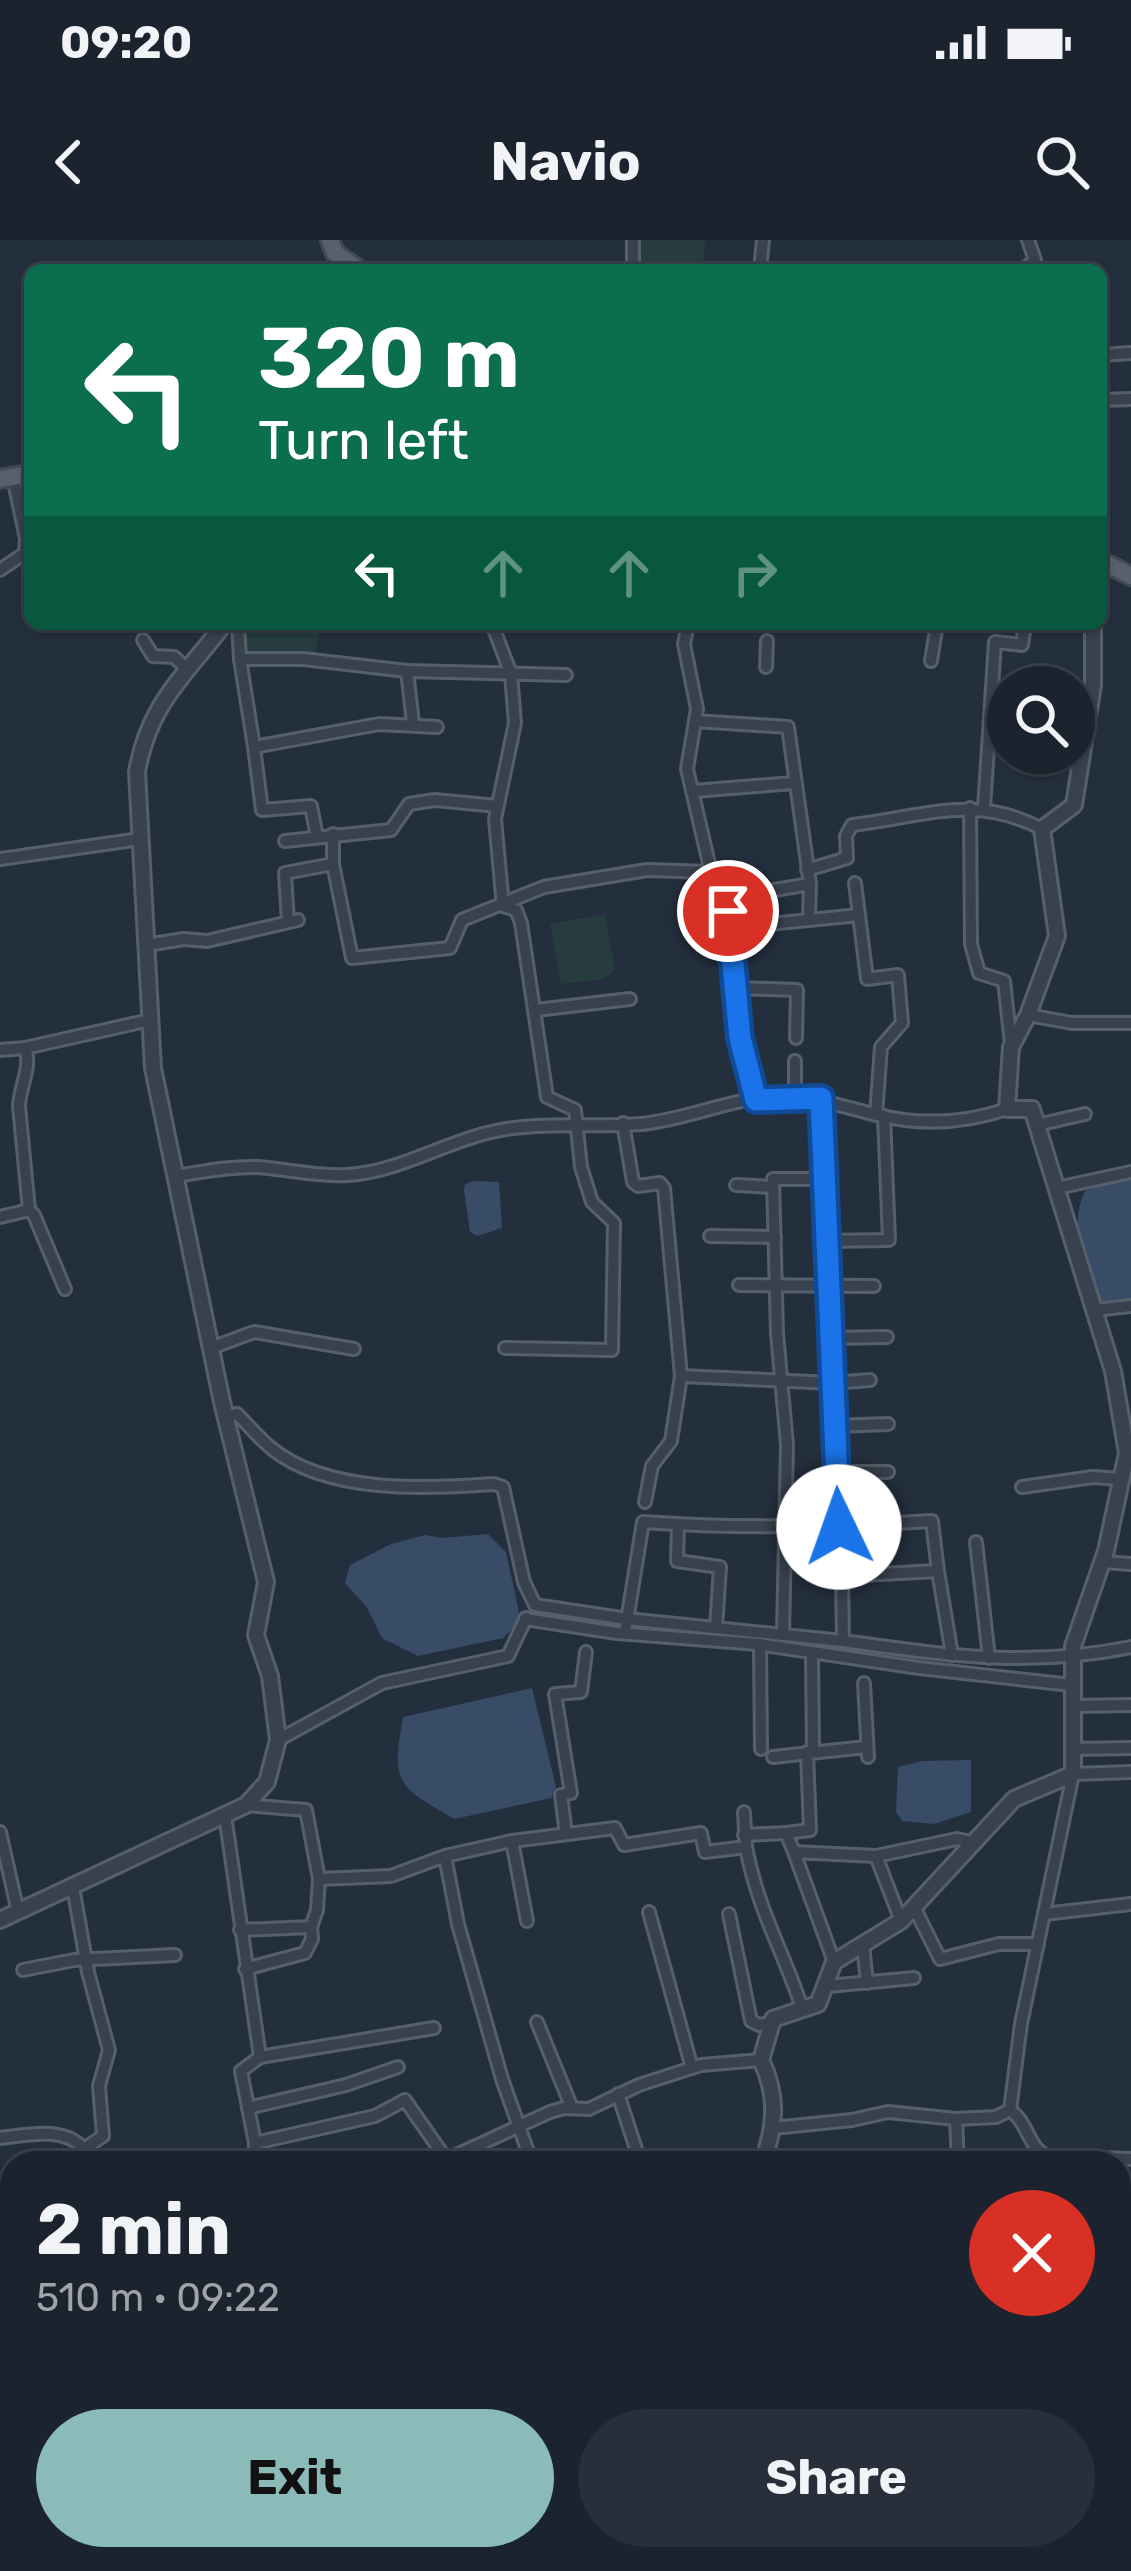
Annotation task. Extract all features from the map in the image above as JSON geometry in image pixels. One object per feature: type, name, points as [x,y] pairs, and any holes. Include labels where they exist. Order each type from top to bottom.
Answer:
[{"type":"main road","points":[[330,240],[335,253],[351,264]]},
{"type":"street","points":[[14,477],[24,528]]},
{"type":"street","points":[[0,1920],[245,1805],[267,1782],[278,1740],[270,1676],[256,1635],[266,1582],[225,1417],[153,1068],[136,772],[143,736],[164,697],[219,630]]},
{"type":"street","points":[[238,630],[262,810],[311,806],[317,837]]},
{"type":"street","points":[[494,630],[511,674],[515,723],[497,806],[503,906]]},
{"type":"street","points":[[687,630],[684,644],[697,709],[687,769],[710,872],[728,893],[740,1038],[756,1100]]},
{"type":"street","points":[[932,661],[937,630]]},
{"type":"street","points":[[984,808],[995,641],[1022,645],[1024,630]]},
{"type":"street","points":[[1042,829],[1074,805],[1093,685],[1093,630]]},
{"type":"street","points":[[143,640],[153,656],[175,657],[187,669]]},
{"type":"street","points":[[766,667],[767,641]]},
{"type":"street","points":[[240,659],[303,658],[407,671],[566,675]]},
{"type":"street","points":[[407,671],[413,723]]},
{"type":"street","points":[[695,721],[788,727],[810,884],[809,917]]},
{"type":"street","points":[[254,747],[379,724],[437,727]]},
{"type":"street","points":[[693,791],[794,783]]},
{"type":"street","points":[[285,841],[391,830],[410,804],[435,800],[497,806]]},
{"type":"street","points":[[807,870],[847,858],[852,825],[941,808],[1014,814],[1042,829]]},
{"type":"street","points":[[970,808],[971,944],[979,973],[1004,980],[1011,1047],[1007,1109]]},
{"type":"street","points":[[1011,1047],[1057,936],[1042,829]]},
{"type":"street","points":[[332,834],[333,864],[352,958],[450,948],[462,920],[544,887],[627,872],[710,872]]},
{"type":"street","points":[[0,859],[140,839]]},
{"type":"street","points":[[146,945],[207,941],[293,921],[284,873],[333,864]]},
{"type":"street","points":[[826,1241],[890,1240],[880,1116],[881,1047],[902,1023],[898,975],[867,979],[856,883]]},
{"type":"street","points":[[728,898],[810,884]]},
{"type":"street","points":[[503,906],[516,910],[521,923],[547,1097],[572,1106],[581,1167],[592,1202],[614,1223],[612,1350],[505,1348]]},
{"type":"street","points":[[730,928],[859,915]]},
{"type":"street","points":[[736,988],[796,990],[796,1038]]},
{"type":"street","points":[[536,1010],[630,999]]},
{"type":"street","points":[[1028,1015],[1072,1023],[1131,1023]]},
{"type":"street","points":[[0,1050],[151,1020]]},
{"type":"street","points":[[26,1048],[30,1062],[19,1106],[29,1210],[65,1289]]},
{"type":"street","points":[[795,1060],[795,1098]]},
{"type":"street","points":[[821,1098],[843,1640]]},
{"type":"street","points":[[175,1176],[256,1167],[350,1175],[398,1165],[490,1132],[704,1114],[756,1100],[821,1098],[880,1116],[967,1122],[1007,1109],[1031,1109],[1114,1371],[1126,1454],[1103,1562],[1071,1659],[1073,1774],[1022,2024],[1010,2110]]},
{"type":"street","points":[[1036,1125],[1085,1114]]},
{"type":"street","points":[[623,1123],[632,1182],[664,1187],[681,1376],[671,1441],[652,1466],[645,1502]]},
{"type":"street","points":[[1057,1188],[1131,1172]]},
{"type":"street","points":[[783,1635],[788,1444],[773,1179],[826,1180]]},
{"type":"street","points":[[736,1185],[773,1187]]},
{"type":"street","points":[[0,1217],[29,1210]]},
{"type":"street","points":[[710,1235],[775,1237]]},
{"type":"street","points":[[739,1286],[874,1286]]},
{"type":"street","points":[[1095,1310],[1131,1306]]},
{"type":"street","points":[[211,1348],[254,1332],[354,1348]]},
{"type":"street","points":[[832,1338],[887,1337]]},
{"type":"street","points":[[681,1376],[782,1382],[870,1380]]},
{"type":"street","points":[[225,1417],[237,1414],[274,1451],[345,1480],[394,1488],[502,1487],[524,1582],[535,1605]]},
{"type":"street","points":[[834,1426],[888,1424]]},
{"type":"street","points":[[836,1472],[888,1472]]},
{"type":"street","points":[[1022,1487],[1093,1477],[1121,1479]]},
{"type":"street","points":[[625,1634],[643,1522],[724,1528],[932,1521],[952,1655]]},
{"type":"street","points":[[678,1525],[677,1561],[719,1568],[716,1628]]},
{"type":"street","points":[[976,1542],[989,1658]]},
{"type":"street","points":[[1103,1562],[1131,1564]]},
{"type":"street","points":[[842,1576],[938,1571]]},
{"type":"street","points":[[278,1740],[382,1683],[508,1656],[535,1605]]},
{"type":"street","points":[[535,1605],[989,1658],[1071,1659],[1131,1647]]},
{"type":"street","points":[[525,1619],[1071,1684]]},
{"type":"street","points":[[760,1644],[760,1749]]},
{"type":"street","points":[[566,1834],[561,1796],[572,1793],[555,1694],[581,1692],[586,1652]]},
{"type":"street","points":[[319,1880],[391,1876],[445,1856],[512,1841],[615,1828],[624,1845],[701,1833],[707,1854],[745,1841],[810,1830],[812,1653]]},
{"type":"street","points":[[773,1757],[867,1752],[864,1683]]},
{"type":"street","points":[[1072,1706],[1131,1705]]},
{"type":"street","points":[[1073,1749],[1131,1748]]},
{"type":"street","points":[[834,1962],[901,1921],[1014,1799],[1073,1774],[1131,1772]]},
{"type":"street","points":[[245,1805],[306,1810],[319,1880],[312,1939],[305,1953],[245,1969]]},
{"type":"street","points":[[744,1812],[745,1841],[762,1914],[802,2008]]},
{"type":"street","points":[[225,1815],[260,2057]]},
{"type":"street","points":[[0,1832],[3,1863],[18,1912]]},
{"type":"street","points":[[729,1914],[751,2021],[759,2026],[771,2023],[785,2013],[818,2004],[834,1962],[786,1833]]},
{"type":"street","points":[[794,1852],[876,1856],[957,1839],[971,1842]]},
{"type":"street","points":[[512,1841],[527,1921]]},
{"type":"street","points":[[445,1856],[458,1924],[502,2079],[528,2151]]},
{"type":"street","points":[[876,1856],[901,1921]]},
{"type":"street","points":[[74,1887],[109,2050],[99,2086],[103,2136],[80,2151]]},
{"type":"street","points":[[1044,1915],[1131,1904]]},
{"type":"street","points":[[914,1907],[940,1959],[999,1944],[1038,1944]]},
{"type":"street","points":[[649,1912],[692,2068]]},
{"type":"street","points":[[240,1930],[311,1927]]},
{"type":"street","points":[[863,1944],[867,1983]]},
{"type":"street","points":[[22,1970],[74,1960],[175,1955]]},
{"type":"street","points":[[828,1986],[914,1978]]},
{"type":"street","points":[[537,2022],[572,2108]]},
{"type":"street","points":[[766,2151],[773,2128],[771,2081],[761,2060],[771,2023]]},
{"type":"street","points":[[255,2151],[242,2071],[260,2057],[434,2028]]},
{"type":"street","points":[[469,2151],[550,2113],[589,2109],[692,2068],[728,2060],[761,2060]]},
{"type":"street","points":[[248,2108],[346,2085],[398,2067]]},
{"type":"street","points":[[619,2094],[635,2151]]},
{"type":"street","points":[[255,2143],[375,2116],[405,2100],[438,2151]]},
{"type":"street","points":[[773,2128],[888,2112],[956,2119],[996,2117],[1010,2110]]},
{"type":"street","points":[[1010,2110],[1019,2116],[1036,2151]]},
{"type":"street","points":[[956,2119],[957,2151]]},
{"type":"street","points":[[0,2138],[64,2135],[83,2148]]},
{"type":"green space","points":[[638,240],[705,240],[703,264],[637,264]]},
{"type":"green space","points":[[244,630],[319,630],[316,657],[241,654]]},
{"type":"green space","points":[[605,914],[615,969],[604,979],[561,984],[550,924]]},
{"type":"water","points":[[1131,1177],[1131,1300],[1096,1301],[1079,1246],[1080,1204],[1085,1191]]},
{"type":"water","points":[[499,1182],[502,1228],[477,1236],[470,1232],[464,1190],[465,1184]]},
{"type":"water","points":[[488,1534],[506,1552],[519,1612],[514,1627],[503,1638],[418,1656],[382,1638],[366,1606],[345,1583],[350,1565],[391,1544],[425,1535]]},
{"type":"water","points":[[532,1688],[556,1787],[551,1798],[454,1819],[403,1781],[398,1757],[403,1717]]},
{"type":"water","points":[[971,1760],[971,1812],[934,1824],[902,1821],[896,1812],[898,1767],[922,1761]]},
{"type":"route","points":[[728,911],[740,1038],[756,1100],[821,1098],[839,1527]]}]
